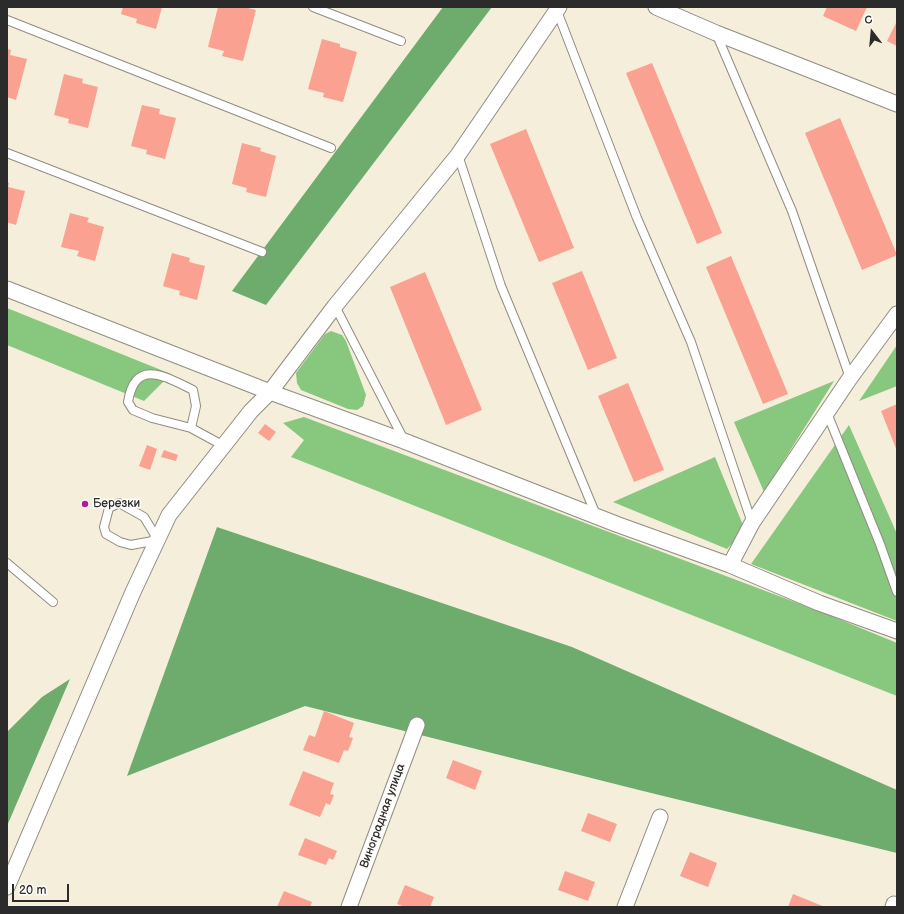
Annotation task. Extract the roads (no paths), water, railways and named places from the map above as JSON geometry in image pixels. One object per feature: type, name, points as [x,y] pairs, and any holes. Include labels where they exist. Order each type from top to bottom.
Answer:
[{"type":"street","points":[[656,7],[716,33],[897,104]]},
{"type":"street","points":[[7,887],[133,592],[170,515],[250,411],[270,392],[335,306],[458,155],[558,9]]},
{"type":"street","points":[[7,289],[270,392],[404,441],[596,516],[730,565],[819,602],[897,630]]},
{"type":"street","points":[[730,565],[752,523],[850,378],[897,314]]},
{"type":"street","name":"Виноградная улица","points":[[349,907],[417,725]]},
{"type":"street","points":[[625,907],[660,817]]},
{"type":"lane","points":[[313,7],[401,41]]},
{"type":"lane","points":[[558,9],[637,218],[691,342],[752,523]]},
{"type":"lane","points":[[7,20],[331,148]]},
{"type":"lane","points":[[716,33],[792,211],[850,378]]},
{"type":"lane","points":[[7,154],[262,252]]},
{"type":"lane","points":[[458,155],[501,286],[596,516]]},
{"type":"lane","points":[[335,306],[404,441]]},
{"type":"lane","points":[[191,428],[196,406],[192,390],[163,375],[148,373],[137,378],[130,388],[128,402],[134,410],[152,418],[191,428],[224,446]]},
{"type":"lane","points":[[827,413],[880,544],[897,592]]},
{"type":"lane","points":[[119,503],[144,517],[158,540],[131,545],[120,542],[106,534],[104,527],[109,508],[119,503]]},
{"type":"lane","points":[[7,563],[52,602]]},
{"type":"place","name":"Березки","points":[[85,504]]}]
